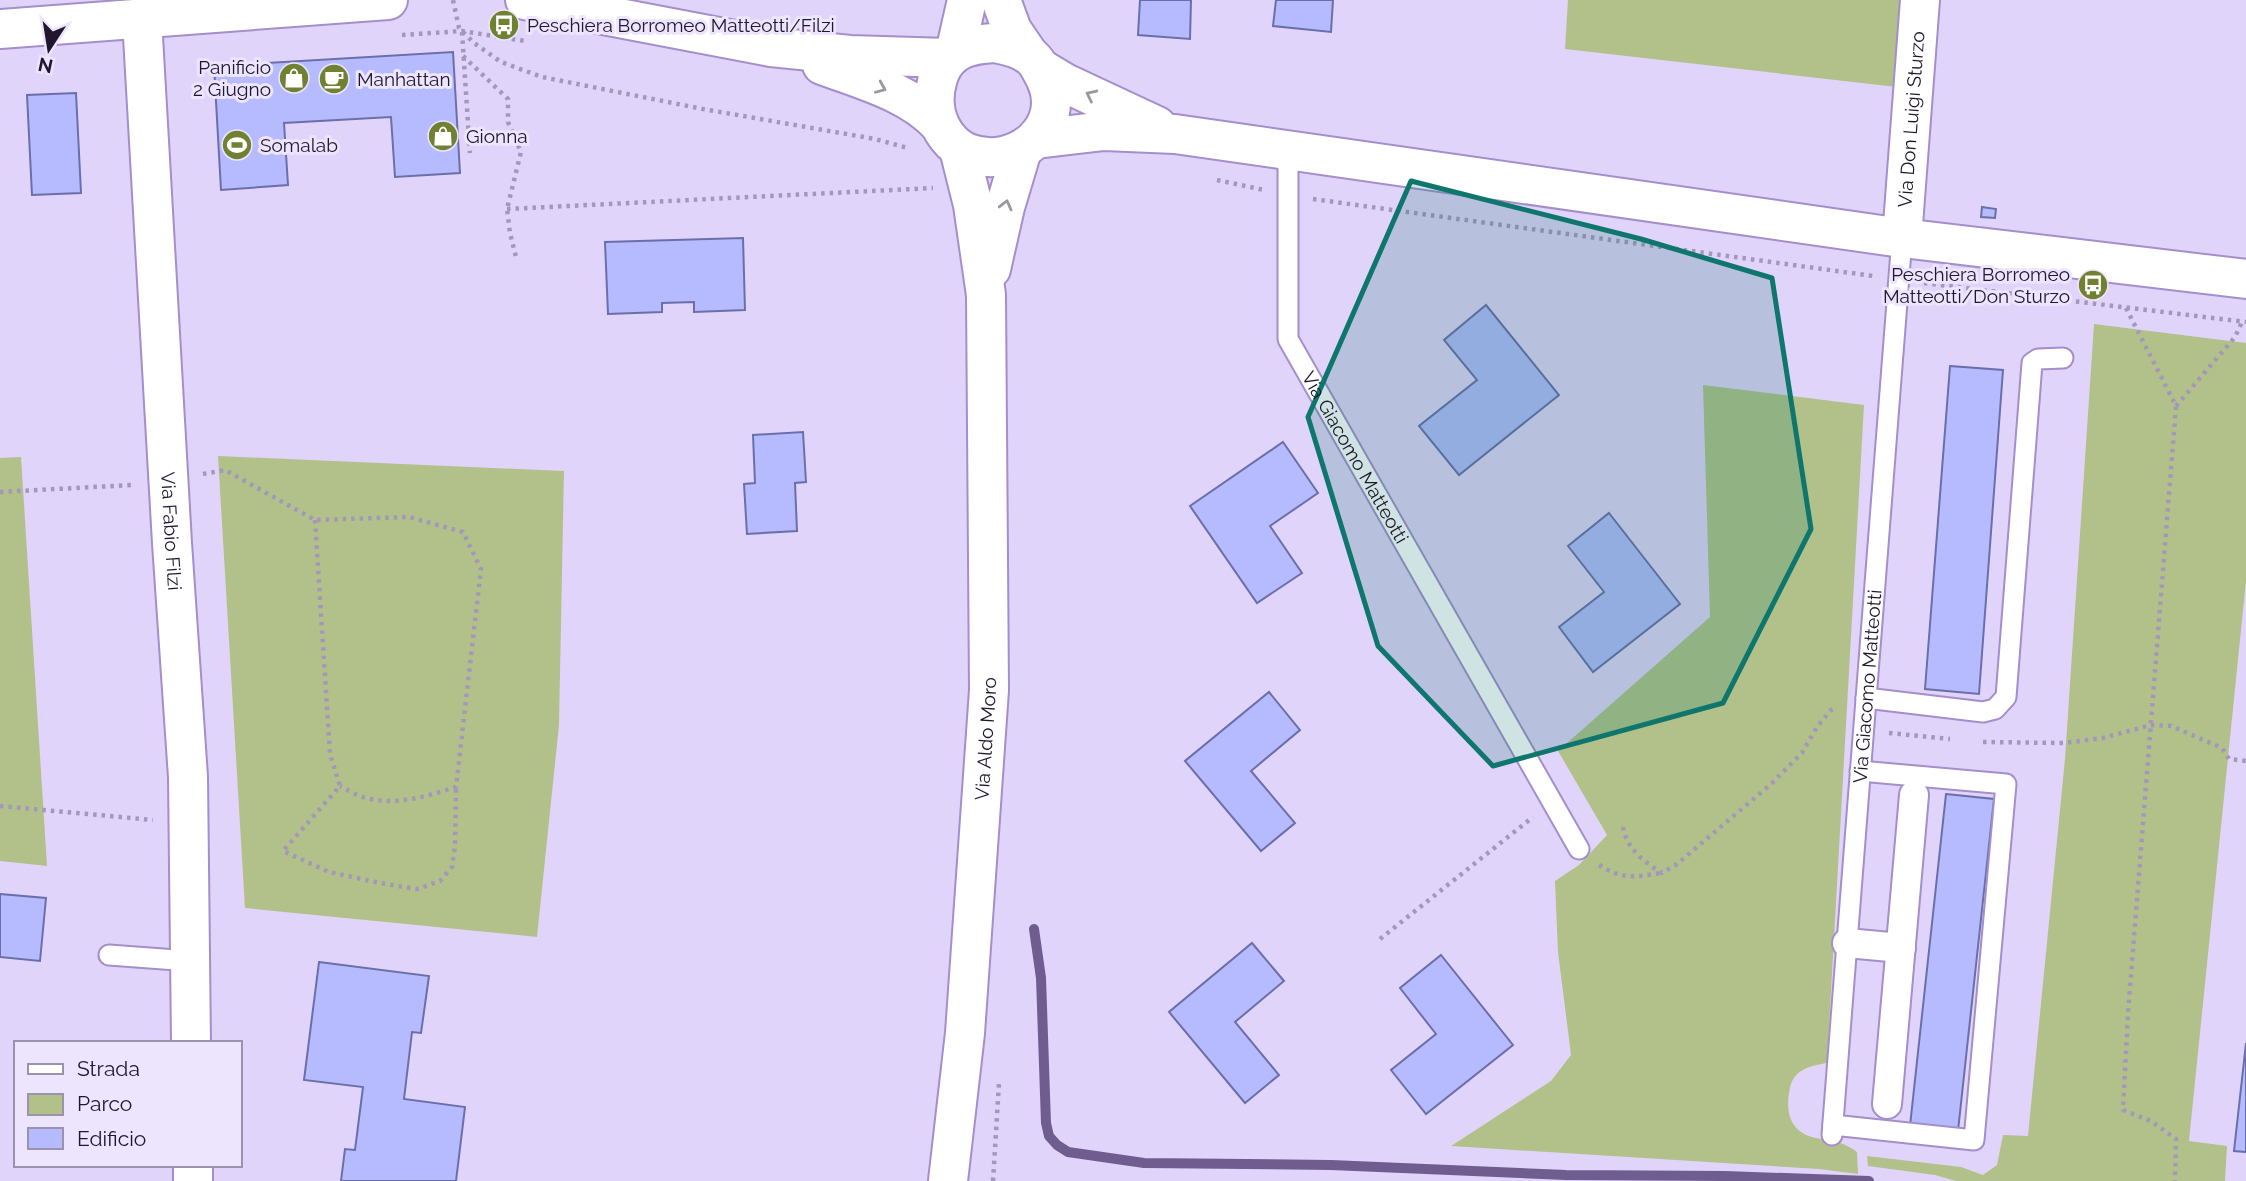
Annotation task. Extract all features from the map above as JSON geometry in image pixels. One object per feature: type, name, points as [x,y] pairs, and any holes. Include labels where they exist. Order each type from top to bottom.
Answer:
[{"type":"street","points":[[0,29],[142,19],[282,4],[388,0]]},
{"type":"street","points":[[525,0],[771,47],[850,55],[952,55],[978,44],[1010,46],[1088,94],[1175,134]]},
{"type":"street","points":[[937,141],[935,93],[939,76],[952,55],[967,0]]},
{"type":"street","points":[[1001,0],[1012,30],[1048,84],[1050,104],[1046,122],[1029,145]]},
{"type":"street","name":"Via Don Luigi Sturzo","points":[[1902,238],[1920,0]]},
{"type":"street","name":"Via Fabio Filzi","points":[[142,19],[188,777],[191,1041]]},
{"type":"street","points":[[771,47],[882,87],[917,105],[937,141],[987,159],[1006,157],[1029,145],[1104,131],[1175,134],[1902,238],[2246,279]]},
{"type":"street","name":"Via Aldo Moro","points":[[937,141],[973,205],[986,295],[989,690],[965,1033],[948,1181]]},
{"type":"street","name":"Via Aldo Moro","points":[[986,295],[1005,207],[1029,145]]},
{"type":"street","points":[[1887,1104],[1914,795]]},
{"type":"street","points":[[1847,943],[1901,948]]},
{"type":"lane","name":"Via Giacomo Matteotti","points":[[1288,151],[1288,339],[1579,849]]},
{"type":"lane","name":"Via Giacomo Matteotti","points":[[1860,771],[2007,784],[1974,1140],[1832,1130],[1860,771],[1864,730],[1902,238]]},
{"type":"lane","points":[[1866,701],[1983,712],[1995,709],[2006,697],[2032,363],[2038,359],[2063,358]]},
{"type":"lane","points":[[109,955],[190,961]]},
{"type":"path","points":[[453,0],[456,23],[462,31],[501,62],[542,77],[703,110],[875,139],[937,141]]},
{"type":"path","points":[[462,31],[536,43]]},
{"type":"path","points":[[462,31],[470,153]]},
{"type":"path","points":[[463,56],[508,99],[508,122],[521,152],[507,209],[516,257]]},
{"type":"path","points":[[1207,178],[1288,195],[1899,280],[2244,322],[2235,337],[2176,406]]},
{"type":"path","points":[[507,209],[941,188]]},
{"type":"path","points":[[2125,307],[2176,406],[2128,1013],[2123,1110],[2151,1121],[2176,1139],[2175,1181]]},
{"type":"path","points":[[340,786],[283,851],[329,872],[417,889],[440,881],[452,867],[456,787],[481,569],[463,532],[410,517],[315,520],[330,754],[340,786],[365,798],[423,798],[456,787]]},
{"type":"path","points":[[1579,849],[1613,874],[1629,877],[1662,873],[1677,864],[1770,785],[1802,753],[1817,727],[1831,710],[1845,704],[1866,701]]},
{"type":"path","points":[[1975,741],[2084,741],[2151,725],[2171,726],[2222,748],[2229,759],[2246,761]]},
{"type":"path","points":[[1864,730],[1961,740]]},
{"type":"path","points":[[1380,939],[1552,801]]},
{"type":"path","points":[[0,806],[188,824]]},
{"type":"path","points":[[1623,827],[1624,838],[1633,850],[1646,864],[1662,873]]},
{"type":"highlighted area","points":[[1411,181],[1641,239],[1772,278],[1811,529],[1723,703],[1493,766],[1378,646],[1308,417]]},
{"type":"green space","points":[[1568,0],[1903,0],[1897,87],[1565,49]]},
{"type":"green space","points":[[2094,324],[2246,343],[2246,581],[2189,1141],[2227,1146],[2225,1181],[1956,1181],[1935,1175],[1868,1166],[1867,1156],[1961,1167],[1983,1175],[1997,1165],[2003,1135],[2028,1136],[2065,759]]},
{"type":"green space","points":[[1703,385],[1864,405],[1827,1063],[1809,1067],[1795,1076],[1788,1102],[1789,1115],[1800,1131],[1810,1137],[1839,1142],[1857,1152],[1858,1174],[1819,1169],[1451,1146],[1551,1081],[1571,1055],[1558,952],[1555,881],[1579,865],[1607,835],[1558,751],[1710,617]]},
{"type":"green space","points":[[218,456],[564,471],[559,725],[537,937],[245,908]]},
{"type":"green space","points":[[21,457],[47,866],[0,861],[0,458]]},
{"type":"building","points":[[1140,0],[1191,0],[1190,39],[1138,35]]},
{"type":"building","points":[[1276,0],[1333,0],[1331,32],[1273,26]]},
{"type":"building","points":[[499,18],[513,20],[512,31],[498,29]]},
{"type":"building","points":[[453,52],[460,173],[395,177],[391,117],[284,123],[288,185],[221,190],[214,66]]},
{"type":"building","points":[[76,93],[81,193],[32,195],[27,95]]},
{"type":"building","points":[[1982,207],[1996,209],[1995,218],[1981,217]]},
{"type":"building","points":[[743,238],[745,310],[694,312],[694,302],[662,303],[662,312],[608,314],[605,242]]},
{"type":"building","points":[[2082,278],[2097,280],[2096,291],[2081,289]]},
{"type":"building","points":[[1486,305],[1559,395],[1459,475],[1419,426],[1477,380],[1444,340]]},
{"type":"building","points":[[1950,366],[2003,370],[1979,694],[1925,689]]},
{"type":"building","points":[[803,432],[806,482],[795,483],[797,531],[747,534],[744,484],[755,483],[753,435]]},
{"type":"building","points":[[1283,442],[1318,493],[1270,526],[1302,573],[1257,603],[1190,506]]},
{"type":"building","points":[[1609,513],[1680,604],[1593,672],[1559,627],[1604,592],[1568,546]]},
{"type":"building","points":[[1269,692],[1300,730],[1251,771],[1295,823],[1261,851],[1185,761]]},
{"type":"building","points":[[1946,794],[1994,799],[1958,1131],[1910,1126]]},
{"type":"building","points":[[0,894],[46,898],[40,961],[0,957]]},
{"type":"building","points":[[1252,943],[1284,981],[1235,1022],[1279,1075],[1245,1103],[1169,1012]]},
{"type":"building","points":[[1441,955],[1513,1045],[1426,1114],[1391,1070],[1436,1034],[1400,988]]},
{"type":"building","points":[[319,962],[429,976],[421,1033],[412,1032],[404,1099],[465,1107],[456,1181],[341,1181],[345,1149],[355,1150],[363,1087],[304,1080]]},
{"type":"building","points":[[2246,1043],[2246,1152],[2234,1151]]},
{"type":"waterway","points":[[1034,929],[1041,978],[1046,1123],[1049,1136],[1068,1152],[1144,1163],[1331,1165],[1566,1175],[1725,1176],[1869,1181]]},
{"type":"place","name":"Peschiera Borromeo Matteotti/Filzi","points":[[504,25]]},
{"type":"place","name":"Panificio 2 Giugno","points":[[294,78]]},
{"type":"place","name":"Manhattan","points":[[334,79]]},
{"type":"place","name":"Gionna","points":[[443,136]]},
{"type":"place","name":"Somalab","points":[[237,145]]},
{"type":"place","name":"Peschiera Borromeo Matteotti/Don Sturzo","points":[[2093,285]]}]
